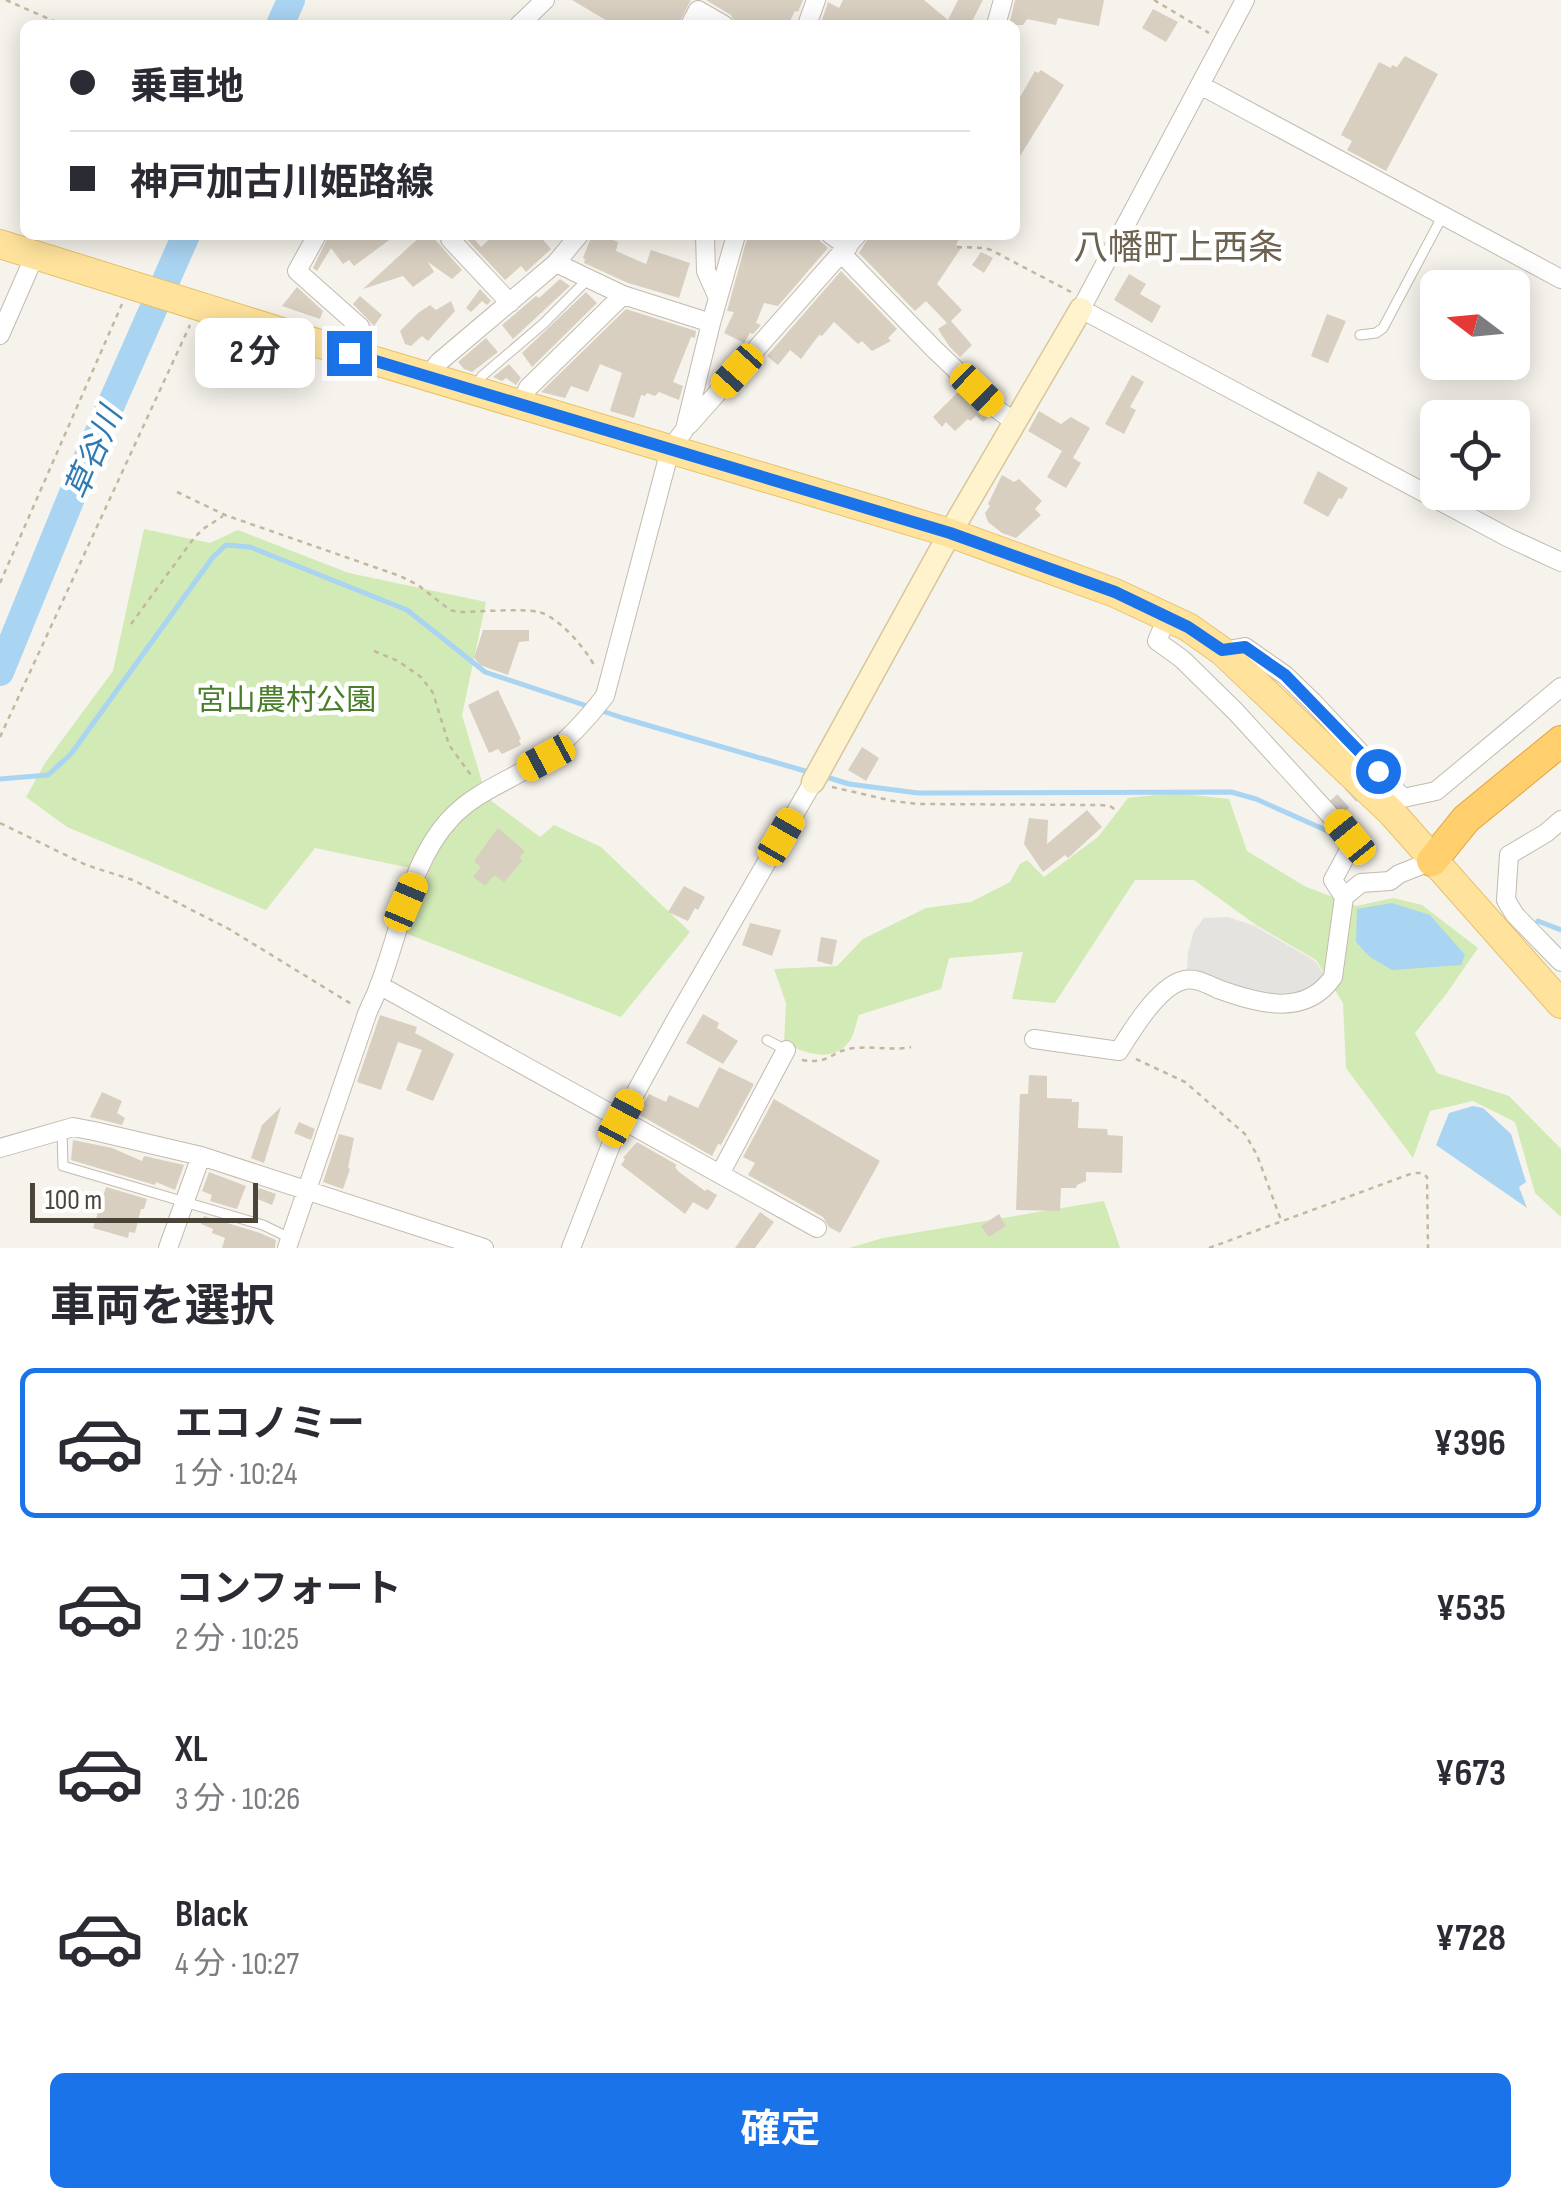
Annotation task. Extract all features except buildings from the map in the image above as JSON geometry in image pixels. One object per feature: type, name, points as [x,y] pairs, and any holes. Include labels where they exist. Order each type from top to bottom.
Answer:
[{"type":"highway","points":[[1432,861],[1466,819],[1561,741]]},
{"type":"highway","points":[[1432,861],[1476,834],[1561,764]]},
{"type":"main road","points":[[0,244],[474,391],[678,440],[1115,592],[1188,627],[1222,650],[1392,813],[1561,1004]]},
{"type":"street","points":[[525,20],[545,0]]},
{"type":"street","points":[[571,1248],[621,1118],[1083,304],[1245,0]]},
{"type":"street","points":[[693,20],[698,10],[715,20]]},
{"type":"street","points":[[1200,85],[1561,278]]},
{"type":"street","points":[[314,240],[297,271],[360,326],[349,353]]},
{"type":"street","points":[[455,240],[510,303]]},
{"type":"street","points":[[427,377],[439,362],[556,263],[574,240]]},
{"type":"street","points":[[705,240],[706,271],[718,298]]},
{"type":"street","points":[[288,1243],[406,902],[434,838],[452,816],[482,792],[546,758],[588,719],[605,696],[735,240]]},
{"type":"street","points":[[678,440],[849,246],[934,349],[1016,423]]},
{"type":"street","points":[[0,335],[34,256]]},
{"type":"street","points":[[556,263],[623,295],[711,323]]},
{"type":"street","points":[[520,404],[528,388],[623,295]]},
{"type":"street","points":[[1083,304],[1561,562]]},
{"type":"street","points":[[1167,617],[1157,640],[1236,712],[1350,837],[1348,852],[1333,880],[1344,896]]},
{"type":"street","points":[[1222,650],[1245,647],[1285,675],[1403,798],[1436,791],[1561,687]]},
{"type":"street","points":[[1561,820],[1509,856],[1506,900],[1514,915],[1561,962]]},
{"type":"street","points":[[1034,1039],[1119,1051],[1134,1026],[1161,996],[1179,981],[1192,979],[1243,998],[1290,1004],[1310,999],[1326,988],[1332,977],[1344,896],[1360,883],[1390,881],[1432,861]]},
{"type":"street","points":[[380,986],[817,1228]]},
{"type":"street","points":[[720,1174],[786,1050]]},
{"type":"street","points":[[0,1148],[73,1127],[201,1156],[484,1248]]},
{"type":"street","points":[[168,1248],[201,1156]]},
{"type":"lane","points":[[1360,335],[1383,328],[1443,216]]},
{"type":"lane","points":[[474,391],[482,376],[589,278]]},
{"type":"lane","points":[[767,1040],[786,1050]]},
{"type":"lane","points":[[62,1130],[63,1166],[263,1224],[288,1243]]},
{"type":"path","points":[[6,0],[51,20]]},
{"type":"path","points":[[1154,0],[1223,41]]},
{"type":"path","points":[[957,246],[991,250],[1083,304]]},
{"type":"path","points":[[0,583],[130,285]]},
{"type":"path","points":[[0,737],[199,306]]},
{"type":"path","points":[[177,492],[226,515],[400,576],[450,610],[546,614],[583,646],[596,671],[610,680]]},
{"type":"path","points":[[131,624],[194,538],[226,515]]},
{"type":"path","points":[[374,651],[421,677],[432,693],[449,746],[482,792]]},
{"type":"path","points":[[813,782],[918,804],[1100,805],[1117,811]]},
{"type":"path","points":[[0,822],[86,865],[134,880],[230,929],[367,1014]]},
{"type":"path","points":[[786,1050],[807,1062],[827,1060],[853,1048],[911,1048]]},
{"type":"path","points":[[1119,1051],[1185,1082],[1245,1134],[1258,1155],[1282,1221]]},
{"type":"path","points":[[1209,1248],[1413,1173],[1426,1178],[1428,1248]]},
{"type":"green space","name":"宮山農村公園","points":[[144,529],[210,543],[238,530],[349,573],[486,602],[462,715],[483,785],[439,823],[429,871],[442,840],[485,796],[540,837],[554,825],[601,847],[690,932],[621,1017],[405,933],[429,872],[315,848],[266,910],[67,827],[26,797],[45,763],[113,671]]},
{"type":"green space","points":[[1173,793],[1229,799],[1247,851],[1304,886],[1356,906],[1393,898],[1422,905],[1478,948],[1415,1033],[1437,1073],[1509,1096],[1561,1149],[1561,1217],[1535,1193],[1515,1122],[1473,1101],[1430,1111],[1413,1158],[1346,1068],[1343,1003],[1316,960],[1256,925],[1194,880],[1135,880],[1055,1003],[1012,999],[1023,952],[949,958],[941,989],[859,1015],[851,1039],[837,1052],[810,1053],[784,1043],[786,1003],[774,969],[837,966],[863,939],[926,908],[971,902],[1010,882],[1020,864],[1027,860],[1044,877],[1098,837],[1128,798]]},
{"type":"green space","points":[[1104,1201],[1120,1248],[849,1248],[883,1238]]},
{"type":"shaded area","points":[[1228,917],[1255,926],[1315,961],[1324,974],[1319,987],[1290,1001],[1187,974],[1194,931],[1204,918]]},
{"type":"water","points":[[1392,903],[1430,915],[1465,955],[1461,965],[1392,970],[1370,957],[1356,942],[1357,909]]},
{"type":"water","points":[[1473,1106],[1483,1108],[1511,1134],[1526,1182],[1519,1187],[1527,1208],[1436,1145],[1449,1113]]},
{"type":"waterway","name":"草谷川","points":[[282,20],[291,0]]},
{"type":"waterway","name":"草谷川","points":[[0,672],[87,459],[184,240]]},
{"type":"waterway","points":[[0,779],[48,775],[71,754],[213,557],[226,545],[250,547],[407,610],[485,672],[623,718],[812,773]]},
{"type":"waterway","points":[[823,776],[849,784],[918,793],[1231,792],[1330,832]]},
{"type":"waterway","points":[[1538,921],[1561,930]]},
{"type":"tunnel","points":[[1330,813],[1367,780]]},
{"type":"district","name":"八幡町上西条","points":[[1178,247]]},
{"type":"route","points":[[349,353],[950,533],[1115,592],[1188,627],[1222,650],[1245,647],[1285,675],[1378,771]]}]
